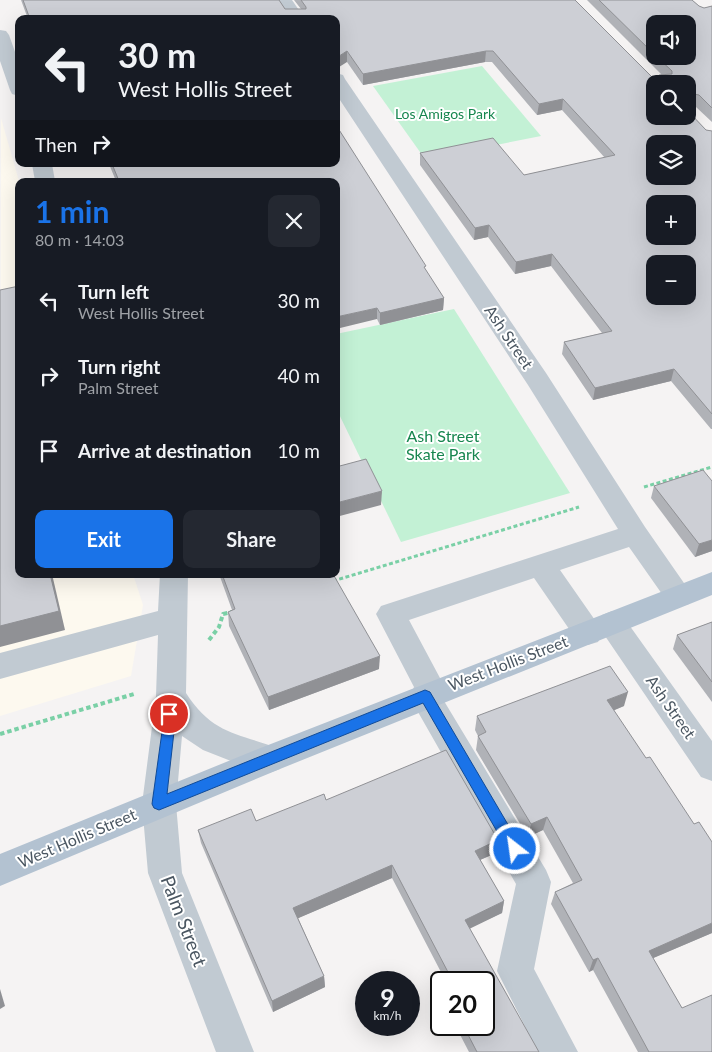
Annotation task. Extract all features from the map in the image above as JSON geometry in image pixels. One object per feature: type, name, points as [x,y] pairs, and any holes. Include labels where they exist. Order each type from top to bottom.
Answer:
[{"type":"main road","name":"West Hollis Street","points":[[0,870],[429,694],[712,583]]},
{"type":"street","points":[[283,0],[293,15]]},
{"type":"street","points":[[0,35],[15,78]]},
{"type":"street","name":"Ash Street","points":[[340,85],[537,379],[635,534],[679,596]]},
{"type":"street","points":[[559,1052],[515,971],[534,882],[429,694],[391,614],[635,534]]},
{"type":"street","name":"Ash Street","points":[[540,564],[600,628],[712,767]]},
{"type":"street","name":"Palm Street","points":[[174,578],[172,684],[159,804],[165,873],[235,1052]]},
{"type":"street","points":[[0,666],[173,619]]},
{"type":"street","points":[[172,684],[187,720],[206,736],[226,746],[269,759]]},
{"type":"path","points":[[328,583],[712,467]]},
{"type":"path","points":[[0,734],[152,688],[172,684],[219,627],[223,614],[233,612]]},
{"type":"shaded area","points":[[1,118],[18,178],[15,178],[15,578],[134,578],[143,605],[131,676],[0,716]]},
{"type":"green space","name":"Los Amigos Park","points":[[482,66],[541,136],[425,159],[373,86]]},
{"type":"green space","name":"Ash Street Skate Park","points":[[454,309],[570,493],[401,542],[340,416],[340,333]]},
{"type":"building","points":[[23,0],[279,0],[285,9],[306,9],[301,0],[575,0],[650,75],[646,75],[646,125],[696,125],[696,119],[706,130],[712,131],[712,414],[674,369],[595,388],[564,342],[612,331],[552,254],[516,262],[489,225],[475,228],[420,153],[493,138],[524,175],[615,155],[563,99],[539,104],[493,51],[363,74],[347,51],[340,55],[340,15],[29,15]]},
{"type":"building","points":[[599,0],[692,0],[704,8],[712,6],[712,108],[696,94],[696,75],[659,75],[672,74],[672,71],[666,65],[696,65],[696,15],[646,15],[646,46]]},
{"type":"building","points":[[340,131],[426,266],[424,267],[444,298],[380,313],[377,308],[340,316],[340,178],[118,178],[113,167],[340,167]]},
{"type":"building","points":[[15,287],[15,578],[51,578],[59,611],[0,626],[0,290]]},
{"type":"building","points":[[366,459],[382,491],[340,502],[340,466]]},
{"type":"building","points":[[703,470],[712,481],[712,540],[699,544],[654,486]]},
{"type":"building","points":[[223,578],[335,578],[380,656],[268,697],[228,612],[235,609]]},
{"type":"building","points":[[712,622],[712,682],[677,635]]},
{"type":"building","points":[[610,666],[628,692],[607,700],[646,758],[650,757],[694,824],[699,822],[712,842],[712,923],[649,951],[682,1008],[712,995],[712,1052],[649,1052],[598,958],[593,960],[555,892],[582,880],[547,817],[531,824],[478,736],[486,732],[477,716]]},
{"type":"building","points":[[446,750],[498,840],[475,851],[504,901],[465,920],[494,971],[447,971],[392,865],[293,908],[324,976],[272,1001],[198,830],[251,809],[256,821],[324,794],[326,800]]},
{"type":"building","points":[[495,974],[539,1052],[477,1052],[469,1036],[495,1036]]},
{"type":"route","points":[[169,714],[159,804],[425,696],[515,849]]}]
